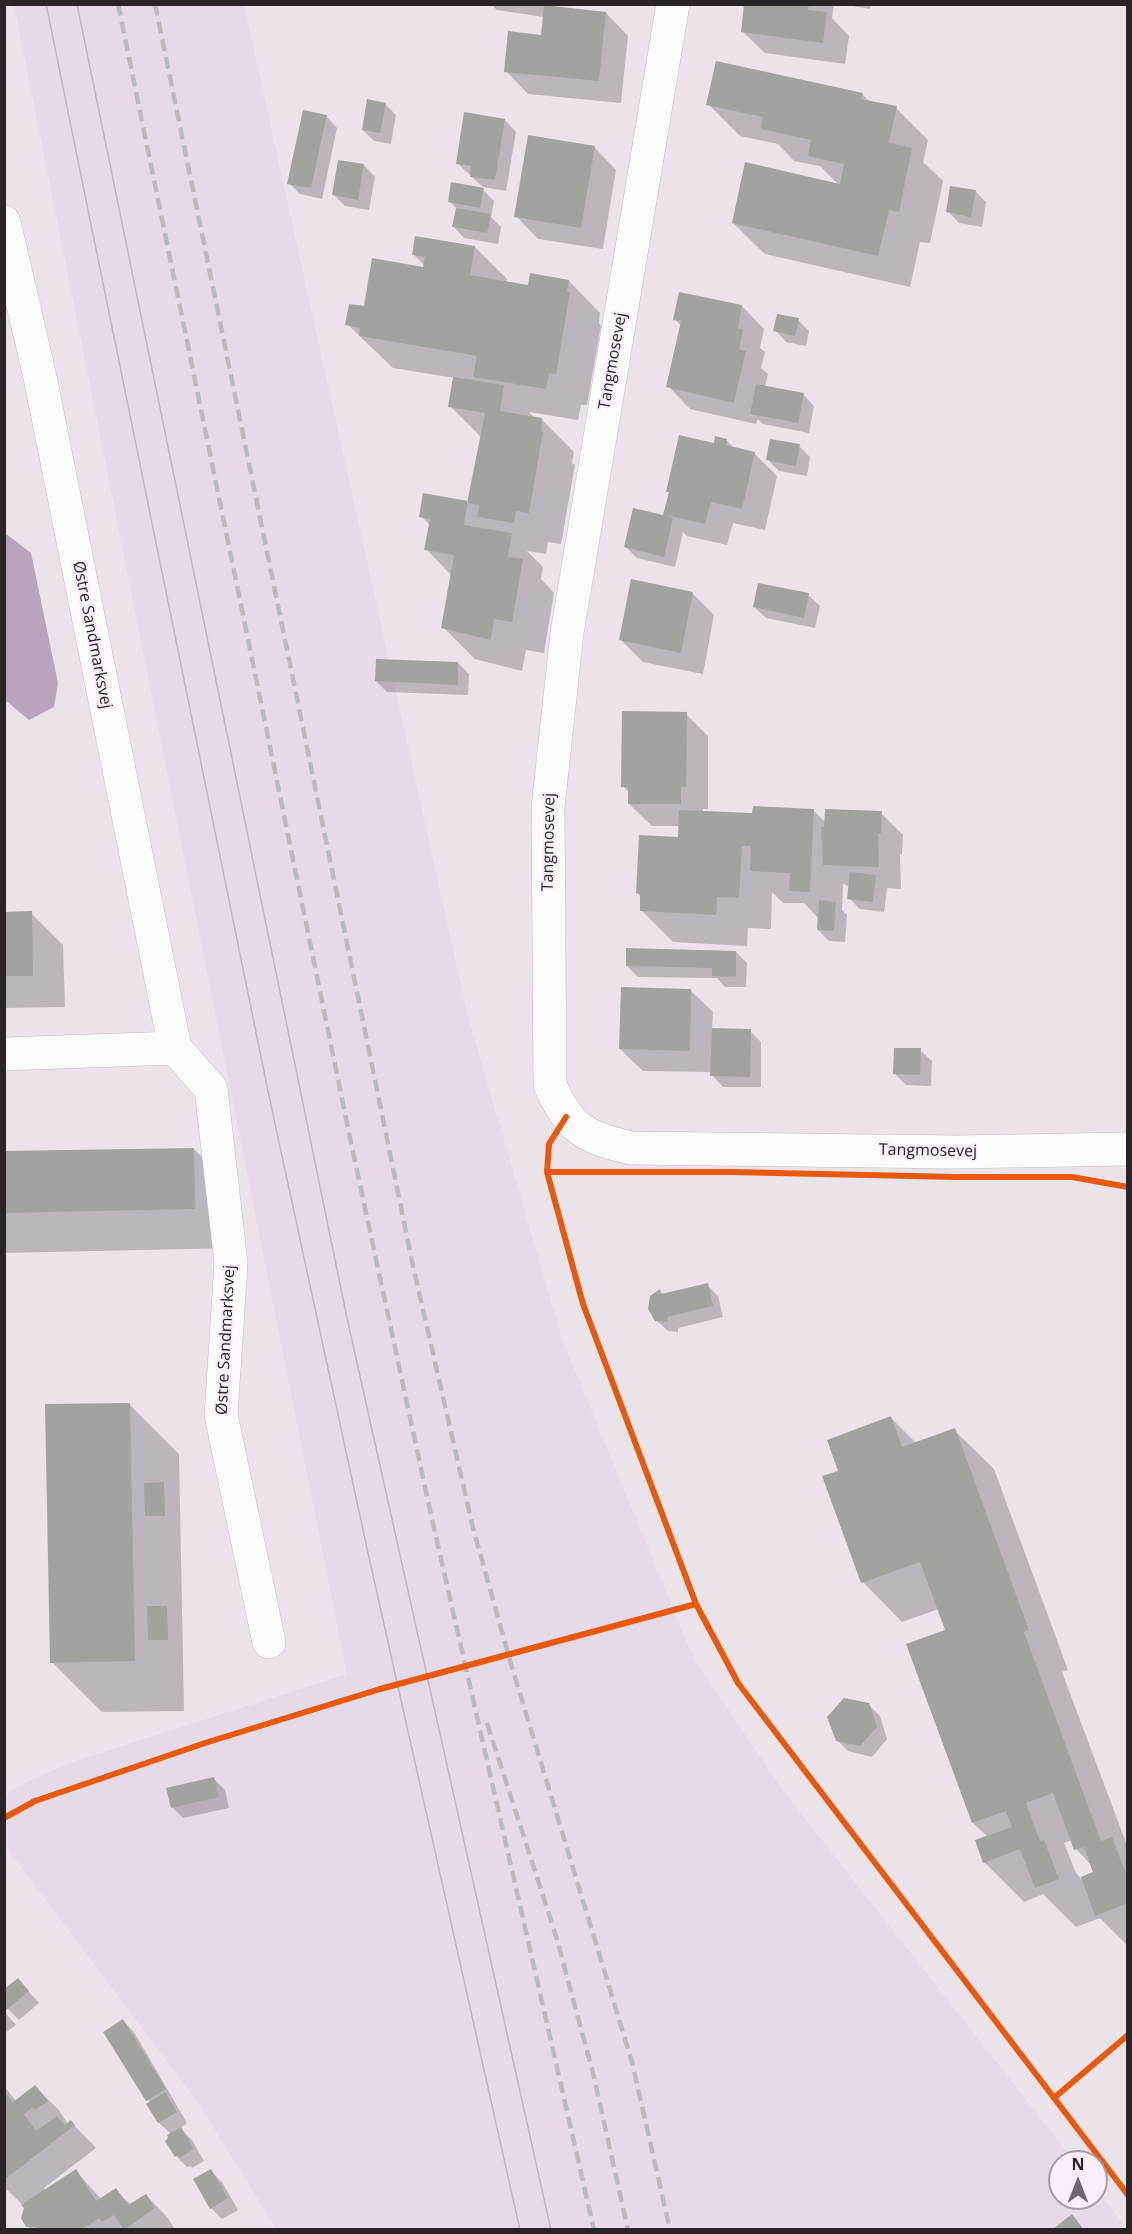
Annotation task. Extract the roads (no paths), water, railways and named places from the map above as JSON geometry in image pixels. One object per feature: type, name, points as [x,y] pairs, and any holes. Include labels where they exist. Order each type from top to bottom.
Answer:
[{"type":"street","name":"Tangmosevej","points":[[673,4],[567,633],[548,807],[550,1085],[566,1117],[582,1130],[596,1138],[632,1148],[956,1152],[1128,1149]]},
{"type":"street","name":"Østre Sandmarksvej","points":[[4,222],[42,389],[175,1048],[211,1089],[231,1263],[221,1415],[269,1642]]},
{"type":"street","points":[[4,1054],[175,1048]]},
{"type":"tram line","points":[[46,4],[269,1096],[368,1553],[520,2230]]},
{"type":"tram line","points":[[77,4],[347,1318],[551,2230]]},
{"type":"railway","points":[[118,4],[350,1138],[431,1515],[594,2230]]},
{"type":"railway","points":[[155,4],[413,1266],[473,1528],[511,1664],[632,2062],[670,2230]]},
{"type":"railway","points":[[487,1723],[556,1936],[593,2073],[628,2230]]}]
